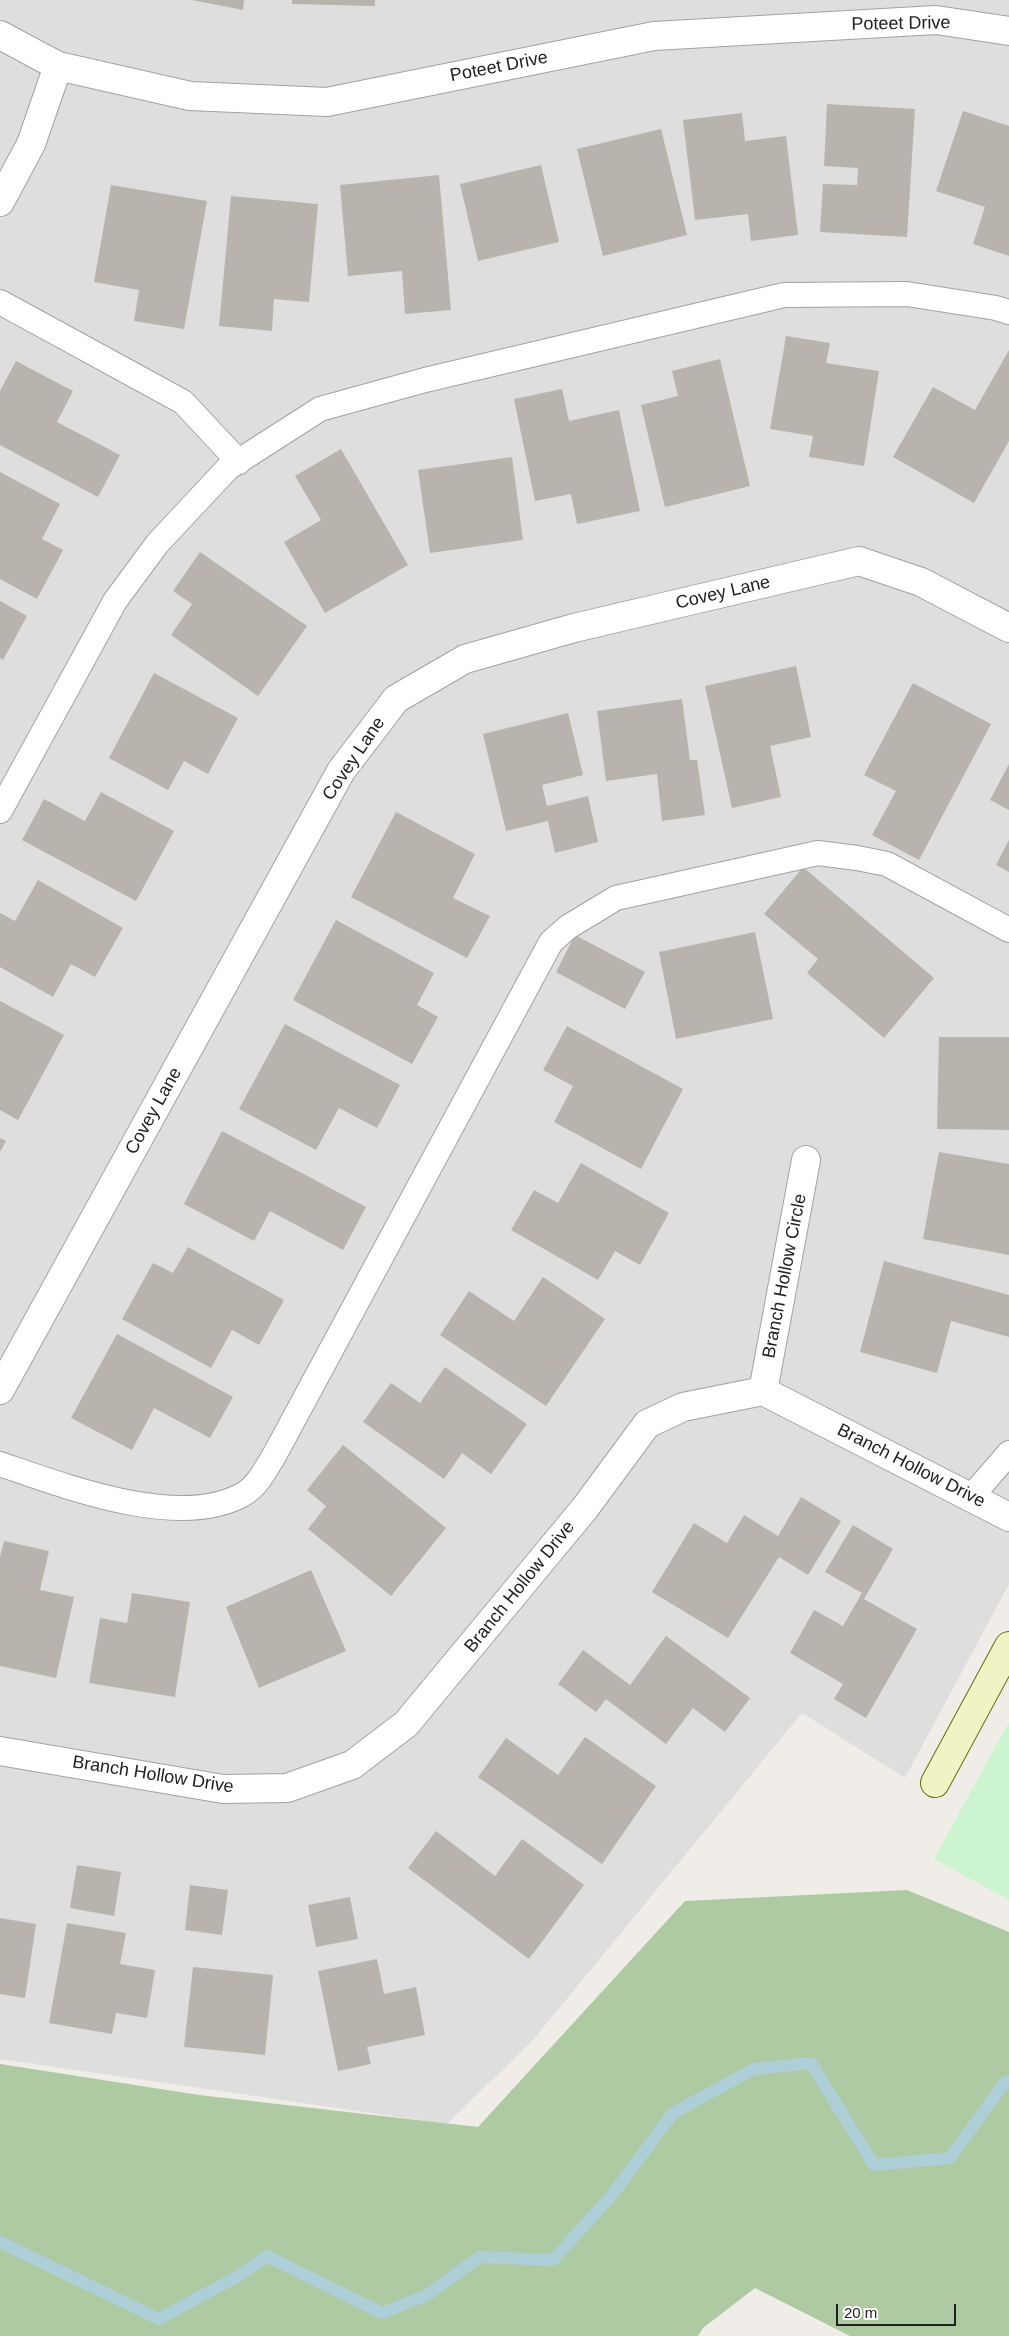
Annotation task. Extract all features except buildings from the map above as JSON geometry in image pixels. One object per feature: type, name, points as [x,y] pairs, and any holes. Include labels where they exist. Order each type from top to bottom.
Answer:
[{"type":"street","name":"Poteet Drive","points":[[0,35],[58,66],[190,96],[327,102],[654,36],[937,10],[1009,31]]},
{"type":"street","points":[[0,202],[31,144],[58,66]]},
{"type":"street","name":"Covey Lane","points":[[0,1390],[341,771],[396,699],[465,659],[574,628],[859,561],[921,582],[1009,628]]},
{"type":"street","name":"Branch Hollow Circle","points":[[763,1391],[806,1160]]},
{"type":"street","name":"Branch Hollow Drive","points":[[0,1751],[223,1789],[287,1788],[352,1765],[406,1724],[585,1508],[647,1424],[683,1406],[763,1391],[1009,1517]]},
{"type":"street","points":[[934,1783],[1009,1646]]},
{"type":"lane","points":[[0,811],[115,601],[157,544],[228,468],[320,409],[425,380],[784,294],[906,294],[996,308],[1009,312]]},
{"type":"lane","points":[[0,302],[183,402],[239,462]]},
{"type":"lane","points":[[0,1464],[90,1494],[168,1509],[218,1504],[242,1495],[257,1483],[275,1454],[550,942],[568,927],[616,898],[818,853],[887,864],[1009,930]]},
{"type":"lane","points":[[972,1497],[1009,1453]]},
{"type":"shaded area","points":[[0,0],[1009,0],[1009,1584],[905,1778],[802,1713],[533,2040],[447,2124],[0,2059]]},
{"type":"green space","points":[[1009,1722],[1009,1900],[934,1859]]},
{"type":"green space","points":[[907,1890],[1009,1932],[1009,2336],[850,2336],[755,2288],[703,2328],[698,2336],[0,2336],[0,2064],[199,2095],[478,2127],[685,1901]]},
{"type":"waterway","points":[[0,2242],[159,2319],[240,2275],[267,2256],[382,2313],[427,2295],[480,2257],[553,2260],[612,2195],[673,2113],[754,2069],[811,2063],[874,2165],[950,2158],[1005,2082],[1009,2081]]}]
